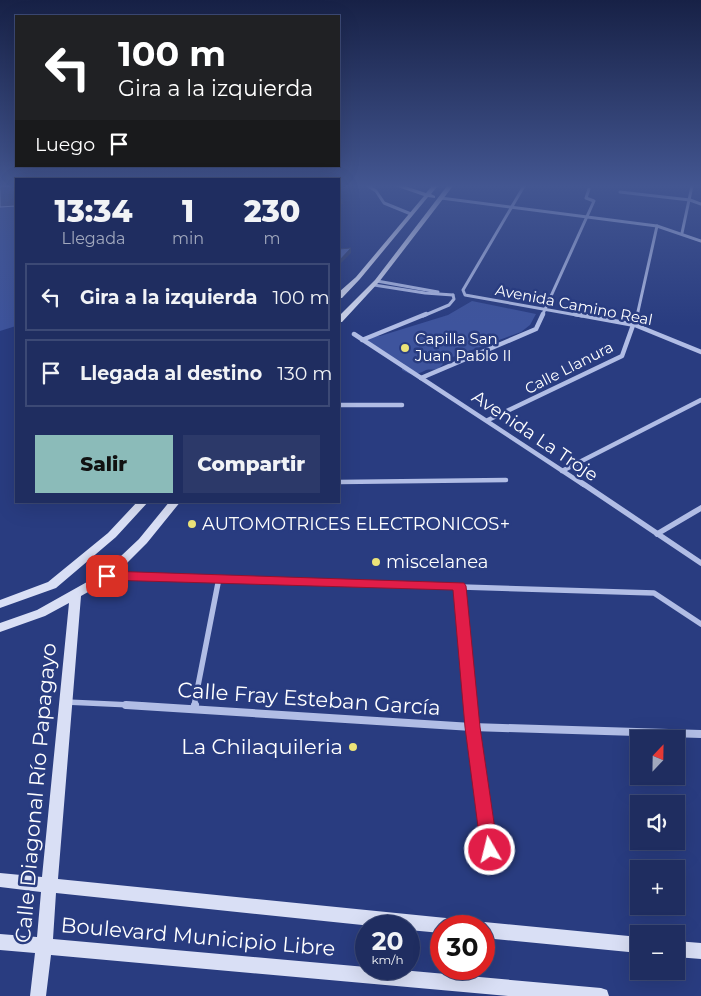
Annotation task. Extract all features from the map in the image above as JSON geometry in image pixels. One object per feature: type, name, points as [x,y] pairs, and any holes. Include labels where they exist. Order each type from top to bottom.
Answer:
[{"type":"main road","points":[[340,295],[358,278],[396,232]]},
{"type":"main road","points":[[340,319],[376,283],[415,232]]},
{"type":"main road","points":[[0,604],[52,585],[112,535],[142,503]]},
{"type":"main road","points":[[0,628],[42,613],[107,576],[143,541],[174,503]]},
{"type":"main road","name":"Calle Diagonal Río Papagayo","points":[[38,996],[75,594]]},
{"type":"main road","name":"Boulevard Municipio Libre","points":[[0,880],[430,924]]},
{"type":"main road","points":[[495,931],[630,944]]},
{"type":"main road","name":"Boulevard Municipio Libre","points":[[0,942],[510,992],[601,996]]},
{"type":"main road","points":[[685,950],[701,951]]},
{"type":"street","name":"Avenida Camino Real","points":[[496,232],[463,290],[468,297],[635,325],[701,352]]},
{"type":"street","points":[[421,378],[535,330],[546,310],[579,232]]},
{"type":"street","name":"Calle Llanura","points":[[488,420],[624,354],[635,325],[656,232]]},
{"type":"street","points":[[682,233],[701,241]]},
{"type":"street","points":[[362,340],[448,305],[454,300],[453,295],[425,294],[376,283]]},
{"type":"street","name":"Avenida La Troje","points":[[354,334],[488,420],[701,563]]},
{"type":"street","points":[[562,471],[701,400]]},
{"type":"street","points":[[340,405],[402,405]]},
{"type":"street","points":[[340,482],[506,480]]},
{"type":"street","points":[[657,534],[701,508]]},
{"type":"street","points":[[107,576],[219,578],[654,594],[701,624]]},
{"type":"street","points":[[194,708],[219,578]]},
{"type":"street","points":[[460,586],[472,727],[490,850]]},
{"type":"street","name":"Calle Fray Esteban García","points":[[65,702],[194,708],[472,727],[701,734]]},
{"type":"shaded area","points":[[0,232],[15,232],[15,326],[0,331]]},
{"type":"shaded area","points":[[472,301],[536,314],[530,325],[521,332],[442,361],[443,364],[438,369],[427,370],[417,374],[402,370],[404,364],[367,341],[373,337],[448,315]]},
{"type":"building","points":[[351,248],[340,260],[340,249]]},
{"type":"place","name":"Capilla San Juan Pablo II","points":[[405,348]]},
{"type":"place","name":"AUTOMOTRICES ELECTRONICOS+","points":[[192,524]]},
{"type":"place","name":"miscelanea","points":[[376,562]]},
{"type":"place","name":"La Chilaquileria","points":[[353,747]]},
{"type":"route","points":[[107,576],[460,586],[472,727],[490,850]]}]
